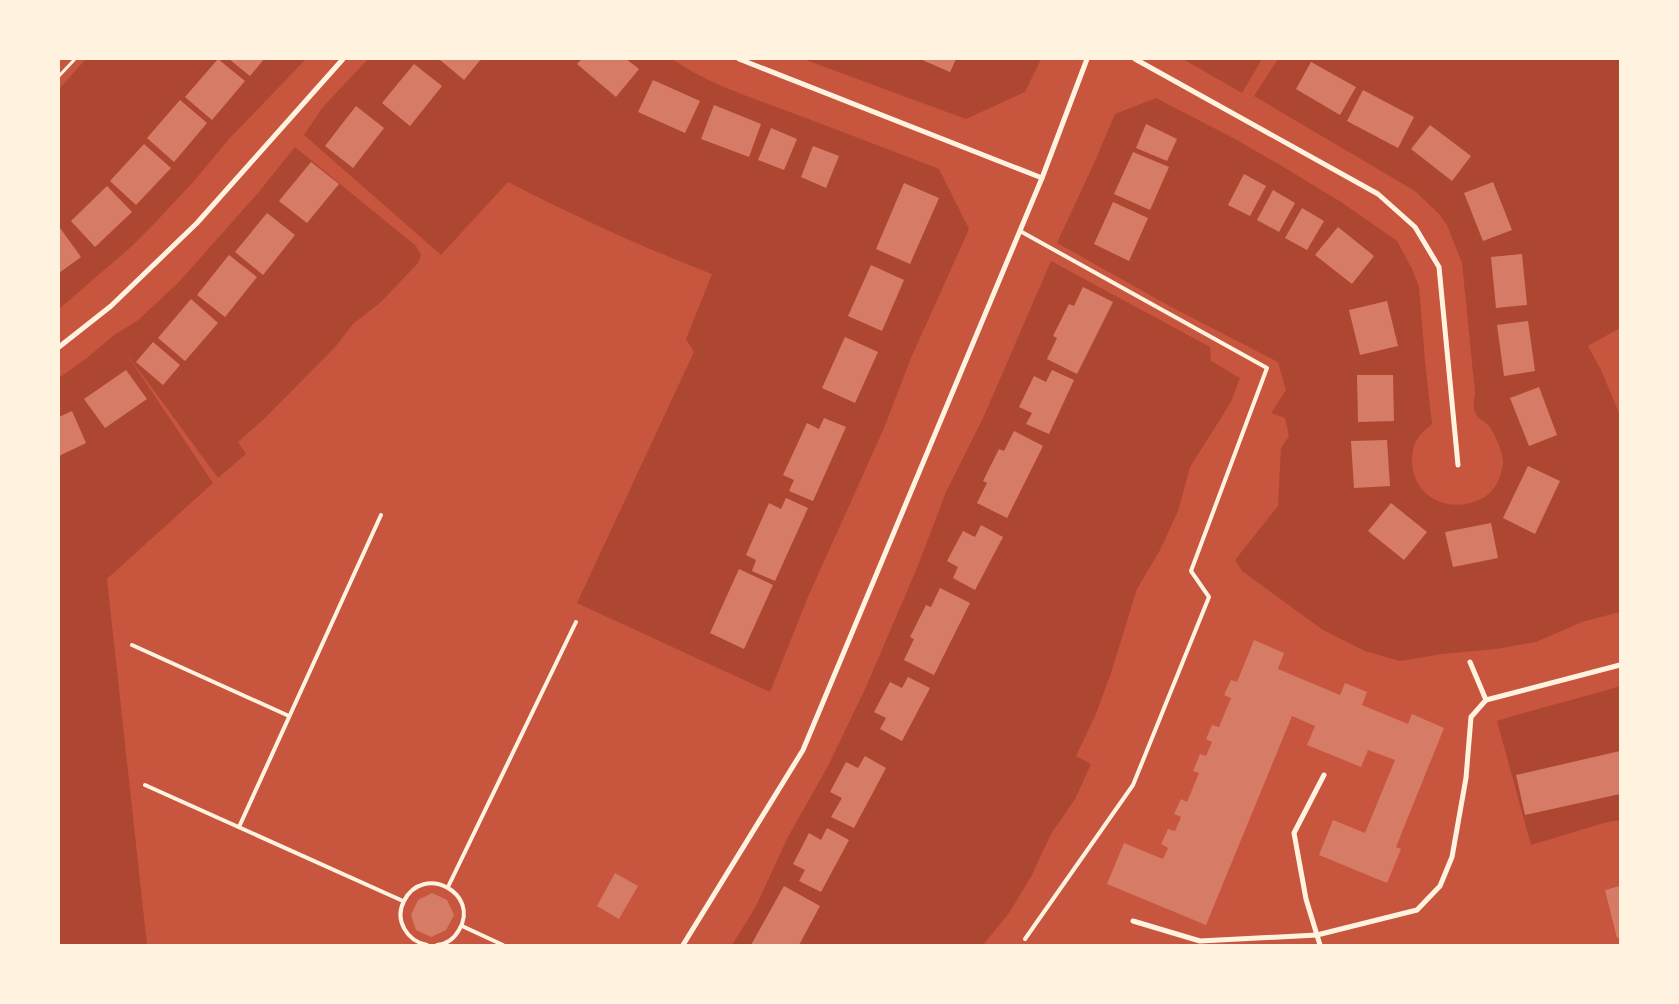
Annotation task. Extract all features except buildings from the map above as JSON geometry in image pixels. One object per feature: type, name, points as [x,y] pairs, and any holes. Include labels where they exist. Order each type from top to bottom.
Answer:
[{"type":"street","points":[[59,346],[111,306],[197,223],[343,59]]},
{"type":"street","points":[[740,59],[1042,178]]},
{"type":"street","points":[[684,945],[803,750],[1042,178],[1087,59]]},
{"type":"street","points":[[1135,59],[1378,194],[1414,227],[1439,267],[1458,465]]},
{"type":"street","points":[[1470,662],[1486,700]]},
{"type":"street","points":[[1133,921],[1200,941],[1317,935],[1417,910],[1440,886],[1452,857],[1466,778],[1471,717],[1486,700],[1620,665]]},
{"type":"street","points":[[1320,945],[1306,899],[1294,833],[1324,775]]},
{"type":"lane","points":[[1020,231],[1267,368],[1191,571],[1209,597],[1133,785],[1025,939]]},
{"type":"lane","points":[[239,827],[381,515]]},
{"type":"lane","points":[[448,887],[576,622]]},
{"type":"lane","points":[[132,645],[289,716]]},
{"type":"lane","points":[[145,785],[403,901]]},
{"type":"lane","points":[[427,945],[421,945],[405,932],[401,922],[400,911],[403,901],[409,893],[418,886],[428,883],[448,887],[455,893],[460,900],[464,918],[462,926],[450,941],[437,945]]},
{"type":"lane","points":[[462,926],[503,945]]},
{"type":"path","points":[[59,76],[75,59]]},
{"type":"shaded area","points":[[86,59],[306,59],[229,139],[194,181],[153,225],[132,246],[59,309],[59,89]]},
{"type":"shaded area","points":[[368,59],[672,59],[724,87],[939,169],[969,229],[911,358],[884,428],[808,597],[770,692],[577,603],[694,352],[686,339],[712,274],[608,231],[508,182],[441,255],[304,135],[322,108]]},
{"type":"shaded area","points":[[803,59],[1041,59],[1025,92],[966,119]]},
{"type":"shaded area","points":[[1183,59],[1262,59],[1242,93]]},
{"type":"shaded area","points":[[1278,59],[1620,59],[1620,328],[1588,346],[1601,370],[1620,415],[1620,612],[1582,622],[1536,642],[1400,661],[1365,651],[1323,630],[1242,571],[1235,560],[1278,506],[1281,448],[1289,436],[1285,418],[1271,413],[1286,390],[1278,362],[1173,308],[1057,243],[1115,114],[1156,98],[1235,139],[1285,168],[1341,202],[1397,241],[1419,286],[1432,424],[1416,441],[1412,459],[1413,472],[1417,482],[1424,491],[1432,498],[1453,505],[1476,501],[1492,491],[1500,476],[1503,463],[1493,432],[1477,416],[1474,410],[1475,393],[1462,263],[1447,225],[1439,214],[1415,191],[1254,96]]},
{"type":"shaded area","points":[[295,147],[416,246],[421,255],[418,263],[381,302],[353,324],[336,346],[266,417],[238,442],[246,454],[218,478],[124,350],[213,483],[107,579],[147,945],[59,945],[59,378],[114,335],[137,321],[178,283],[258,193]]},
{"type":"shaded area","points":[[1051,261],[1210,347],[1211,361],[1240,378],[1231,402],[1190,467],[1178,511],[1160,550],[1137,589],[1111,673],[1096,714],[1076,756],[1091,764],[1075,799],[1051,834],[1032,875],[1009,913],[983,945],[732,945],[755,908],[788,837],[828,766],[866,687],[917,568],[946,492],[984,416]]},
{"type":"shaded area","points":[[1620,686],[1620,820],[1531,845],[1497,721]]}]
